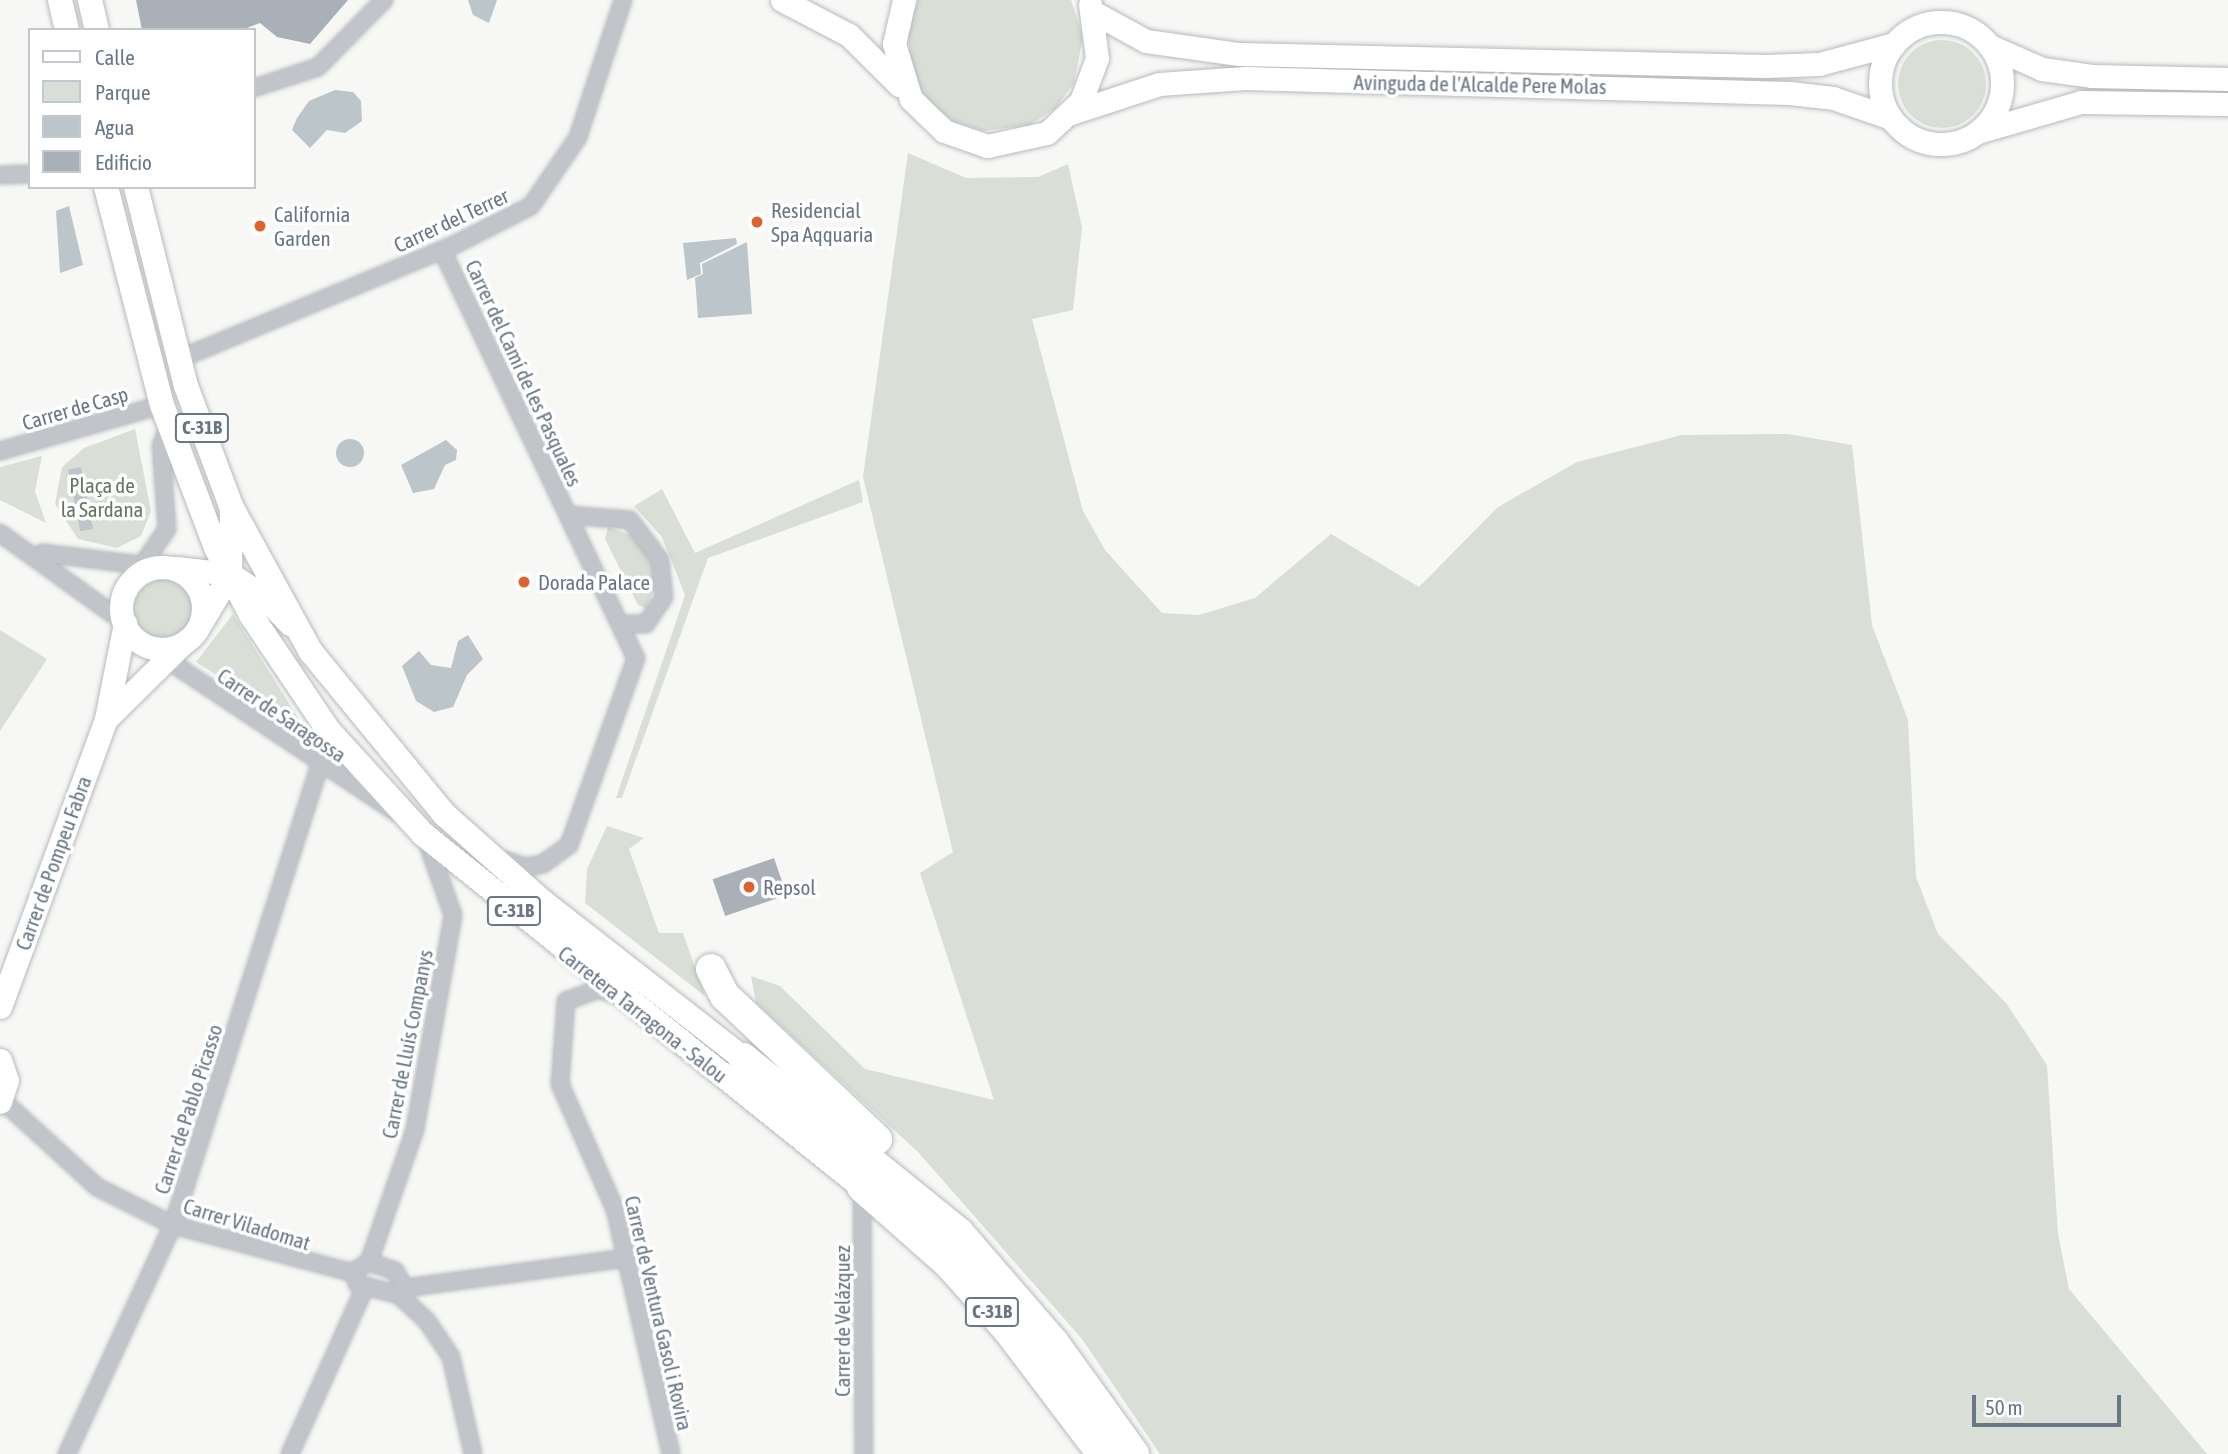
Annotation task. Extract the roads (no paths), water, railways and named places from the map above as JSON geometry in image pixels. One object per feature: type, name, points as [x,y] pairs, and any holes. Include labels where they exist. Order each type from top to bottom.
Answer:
[{"type":"highway","points":[[711,969],[725,996],[966,1225],[1004,1282]]},
{"type":"highway","name":"Carretera Tarragona - Salou","points":[[743,1058],[885,1168],[1004,1282],[1134,1454]]},
{"type":"highway","name":"Carretera Tarragona - Salou","points":[[862,1187],[949,1264],[1094,1448]]},
{"type":"main road","points":[[60,0],[67,28]]},
{"type":"main road","points":[[90,0],[97,28]]},
{"type":"main road","name":"Carretera Tarragona - Salou","points":[[107,189],[165,414],[230,574],[307,700],[415,826],[622,998],[862,1187]]},
{"type":"main road","name":"Carretera Tarragona - Salou","points":[[136,189],[178,359],[231,506],[311,652],[394,761],[490,855],[743,1058]]},
{"type":"street","points":[[256,87],[318,67],[384,0]]},
{"type":"street","name":"Carrer del Terrer","points":[[178,359],[442,250],[531,206],[578,137],[623,0]]},
{"type":"street","name":"Avinguda de l'Alcalde Pere Molas","points":[[782,0],[849,35],[944,131],[987,146],[1033,139],[1071,113],[1137,89],[1219,78],[1802,94],[1891,118]]},
{"type":"street","points":[[904,0],[894,44],[911,99]]},
{"type":"street","points":[[1071,113],[1097,58],[1090,6]]},
{"type":"street","name":"Avinguda de l'Alcalde Pere Molas","points":[[1090,6],[1146,41],[1239,54],[1767,66],[1842,60],[1894,44]]},
{"type":"street","points":[[2228,79],[2092,76],[2042,69],[1990,46],[1970,29],[1940,22],[1919,26],[1894,44],[1881,75],[1891,118],[1931,144],[1956,143],[2040,109],[2081,102],[2228,104]]},
{"type":"street","points":[[1978,132],[2002,92],[1990,46]]},
{"type":"street","points":[[0,175],[28,174]]},
{"type":"street","name":"Carrer del Camí de les Pasquales","points":[[442,250],[636,658],[569,845],[561,856],[525,867],[490,855]]},
{"type":"street","points":[[149,570],[198,589],[192,634],[162,649],[132,632],[122,602],[149,570],[170,514],[161,446],[165,414]]},
{"type":"street","name":"Carrer de Casp","points":[[0,451],[165,414]]},
{"type":"street","points":[[230,574],[231,506]]},
{"type":"street","name":"Carrer del Camí de les Pasquales","points":[[568,515],[630,520],[660,560],[663,597],[658,606],[646,624],[620,624]]},
{"type":"street","name":"Carrer de Saragossa","points":[[0,533],[33,551],[132,632],[162,662],[415,826]]},
{"type":"street","name":"Carrer de Saragossa","points":[[33,551],[107,566],[149,570]]},
{"type":"street","points":[[149,570],[230,574],[261,594],[311,652]]},
{"type":"street","name":"Carrer de Pompeu Fabra","points":[[106,719],[192,634],[230,574]]},
{"type":"street","name":"Carrer de Pompeu Fabra","points":[[0,1007],[106,719],[132,632]]},
{"type":"street","name":"Carrer de Pablo Picasso","points":[[66,1454],[173,1225],[320,765]]},
{"type":"street","name":"Carrer de Lluís Companys","points":[[369,1262],[415,1129],[453,915],[415,826]]},
{"type":"street","name":"Carrer de Ventura Gasol i Rovira","points":[[622,998],[599,989],[566,1001],[560,1084],[615,1209],[671,1454]]},
{"type":"street","points":[[0,1060],[7,1080],[1,1101]]},
{"type":"street","name":"Carrer Viladomat","points":[[1,1101],[97,1186],[173,1225],[354,1273]]},
{"type":"street","name":"Carrer de Velázquez","points":[[862,1187],[864,1454]]},
{"type":"street","points":[[365,1289],[402,1292],[627,1258]]},
{"type":"street","points":[[365,1289],[354,1273],[369,1262],[395,1270],[402,1292],[427,1321],[451,1357],[473,1454]]},
{"type":"street","points":[[290,1454],[365,1289]]},
{"type":"water","points":[[468,0],[497,0],[489,23],[473,15]]},
{"type":"water","points":[[335,90],[353,92],[361,101],[362,121],[345,133],[327,130],[310,148],[292,130],[297,118],[309,101]]},
{"type":"water","points":[[69,206],[83,265],[60,273],[56,211]]},
{"type":"water","points":[[736,238],[737,244],[700,263],[701,274],[687,280],[683,243]]},
{"type":"water","points":[[747,242],[752,314],[698,318],[695,278],[703,274],[702,264]]},
{"type":"water","points":[[350,439],[360,443],[364,453],[360,463],[350,467],[340,463],[336,453],[340,443]]},
{"type":"water","points":[[446,440],[457,450],[456,460],[445,465],[434,489],[413,493],[401,465]]},
{"type":"water","points":[[81,467],[93,529],[80,531],[68,469]]},
{"type":"water","points":[[468,635],[483,659],[467,675],[453,707],[434,712],[416,701],[402,666],[419,651],[431,665],[451,668],[458,641]]},
{"type":"place","name":"Residencial Spa Aqquaria","points":[[757,222]]},
{"type":"place","name":"California Garden","points":[[260,226]]},
{"type":"place","name":"Dorada Palace","points":[[524,582]]},
{"type":"place","name":"Repsol","points":[[749,887]]},
{"type":"park label","name":"Plaça de la Sardana","points":[[102,497]]}]
